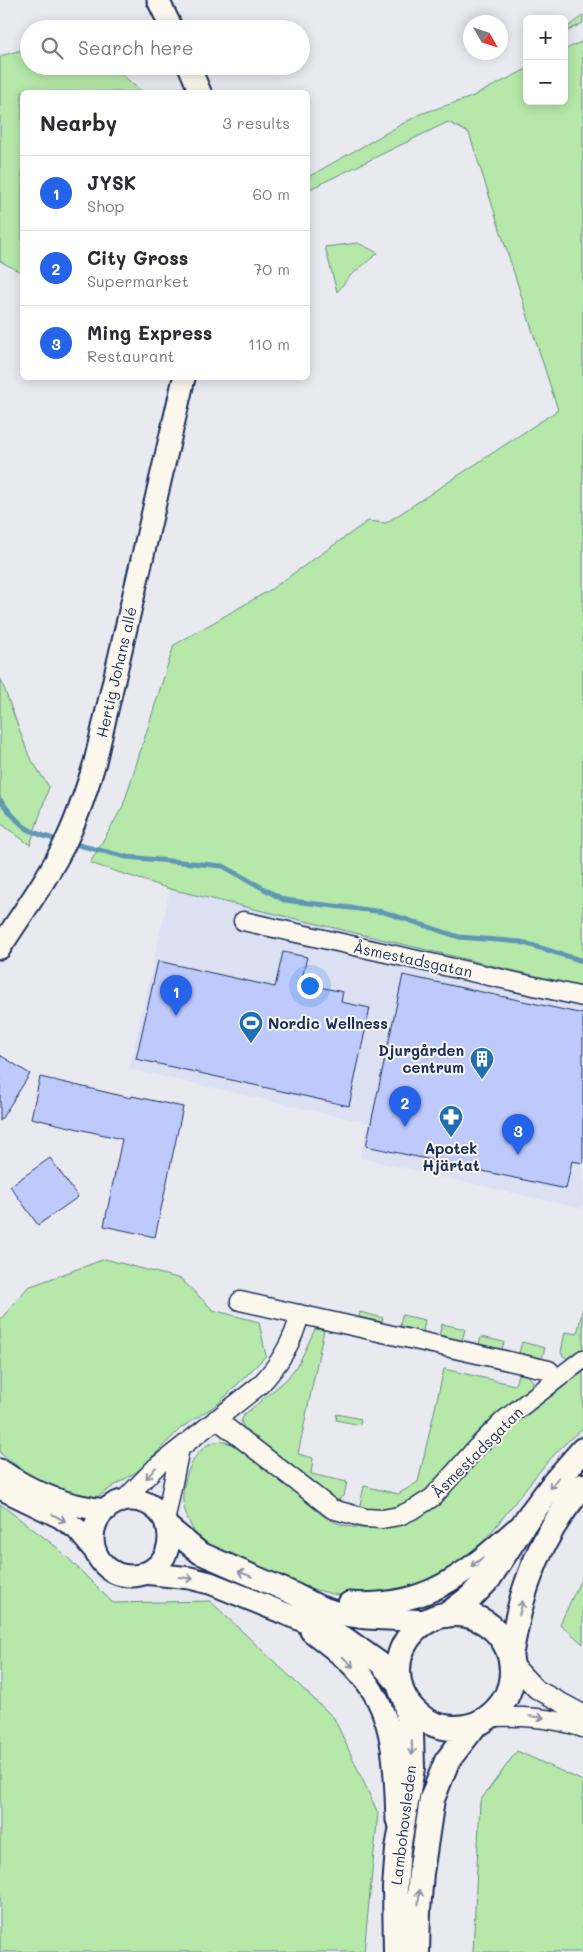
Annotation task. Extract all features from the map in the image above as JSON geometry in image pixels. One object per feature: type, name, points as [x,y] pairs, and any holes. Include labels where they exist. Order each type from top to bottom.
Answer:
[{"type":"main road","points":[[438,1618],[471,1616],[488,1625],[501,1637],[510,1659],[512,1671],[509,1690],[501,1705],[482,1721],[461,1728],[447,1728],[421,1717],[403,1693],[398,1670],[403,1648],[412,1634],[471,1597],[489,1578],[527,1519],[555,1482],[583,1450]]},
{"type":"main road","points":[[510,1659],[527,1582],[545,1539],[570,1501],[583,1486]]},
{"type":"main road","name":"Lambohovsleden","points":[[396,1952],[395,1888],[398,1849],[412,1768],[411,1734],[403,1693]]},
{"type":"main road","name":"Lambohovsleden","points":[[417,1952],[421,1873],[432,1799],[447,1760],[482,1721]]},
{"type":"street","points":[[158,0],[168,20]]},
{"type":"street","points":[[193,75],[199,90]]},
{"type":"street","name":"Hertig Johans allé","points":[[0,948],[54,864],[76,818],[95,762],[184,380]]},
{"type":"street","name":"Åsmestadsgatan","points":[[243,921],[583,996]]},
{"type":"street","points":[[240,1301],[549,1370],[556,1379]]},
{"type":"street","points":[[96,1552],[93,1537],[94,1529],[101,1516],[141,1484],[156,1467],[260,1385],[272,1372],[292,1341],[300,1314]]},
{"type":"street","name":"Åsmestadsgatan","points":[[216,1419],[332,1509],[356,1516],[382,1519],[399,1516],[433,1497],[477,1447],[504,1420],[583,1359]]},
{"type":"street","points":[[166,1524],[180,1448]]},
{"type":"street","points":[[0,1470],[52,1498],[80,1507],[115,1505],[137,1501],[149,1505],[160,1513],[166,1524],[169,1539],[165,1554],[156,1566],[144,1573]]},
{"type":"street","points":[[0,1488],[60,1518],[77,1529],[105,1565],[119,1574],[128,1576],[144,1573],[190,1578],[210,1583],[345,1638],[380,1663],[403,1693]]},
{"type":"street","points":[[290,1592],[337,1602],[351,1603],[380,1604],[406,1600],[447,1584],[495,1548],[527,1519]]},
{"type":"street","points":[[166,1524],[200,1553],[320,1607],[345,1615],[368,1618],[438,1618]]},
{"type":"street","points":[[297,1620],[339,1654],[364,1678],[382,1708],[388,1724],[391,1742],[398,1849]]},
{"type":"street","points":[[510,1659],[536,1688],[583,1714]]},
{"type":"street","points":[[482,1721],[524,1716],[548,1718],[583,1728]]},
{"type":"shaded area","points":[[170,889],[583,987],[583,1209],[360,1158],[368,1123],[129,1069]]},
{"type":"green space","points":[[583,15],[583,23],[568,31],[568,27]]},
{"type":"green space","points":[[583,41],[583,987],[170,889],[90,863],[123,806],[174,645],[270,590],[368,521],[386,523],[558,410],[469,133],[448,122],[310,189],[310,176],[420,114],[469,98],[523,71],[523,105],[568,105],[568,48]]},
{"type":"green space","points":[[20,50],[20,75],[122,75],[140,90],[20,90],[20,272],[0,261],[0,56]]},
{"type":"green space","points":[[358,243],[378,253],[350,276],[337,292],[325,247]]},
{"type":"green space","points":[[0,677],[29,756],[49,787],[30,845],[0,823]]},
{"type":"green space","points":[[105,1259],[181,1279],[213,1310],[259,1322],[266,1356],[219,1403],[181,1428],[139,1470],[97,1497],[46,1488],[0,1453],[0,1320],[28,1287]]},
{"type":"green space","points":[[583,1308],[583,1349],[569,1359],[563,1356],[561,1352],[565,1332],[577,1334]]},
{"type":"green space","points":[[360,1312],[383,1318],[382,1322],[359,1317]]},
{"type":"green space","points":[[402,1315],[425,1320],[423,1332],[400,1327]]},
{"type":"green space","points":[[442,1324],[465,1329],[462,1341],[439,1335]]},
{"type":"green space","points":[[315,1329],[324,1330],[298,1454],[313,1458],[311,1474],[347,1482],[344,1495],[337,1501],[245,1430],[241,1421],[244,1415],[287,1379],[300,1361]]},
{"type":"green space","points":[[481,1337],[504,1342],[502,1350],[479,1345]]},
{"type":"green space","points":[[522,1342],[545,1348],[542,1358],[519,1353]]},
{"type":"green space","points":[[444,1369],[515,1385],[518,1374],[521,1374],[529,1377],[533,1382],[531,1387],[498,1413],[422,1494],[406,1503],[385,1510],[362,1509],[360,1505],[364,1486],[398,1494],[418,1482]]},
{"type":"green space","points":[[583,1371],[583,1428],[546,1463],[470,1557],[453,1570],[406,1590],[383,1595],[351,1597],[336,1595],[266,1573],[241,1563],[203,1541],[193,1530],[184,1509],[183,1491],[190,1467],[196,1456],[213,1443],[223,1442],[235,1446],[320,1513],[335,1522],[346,1526],[362,1528],[401,1523],[418,1517],[433,1508],[494,1442]]},
{"type":"green space","points":[[337,1414],[361,1419],[360,1425],[336,1420]]},
{"type":"green space","points":[[0,1504],[59,1549],[113,1603],[210,1601],[334,1718],[378,1813],[364,1952],[0,1952]]},
{"type":"green space","points":[[583,1575],[583,1644],[560,1624]]},
{"type":"green space","points":[[517,1751],[583,1781],[583,1952],[473,1952],[480,1801]]},
{"type":"building","points":[[283,952],[307,957],[301,983],[343,992],[341,1002],[370,1008],[349,1106],[136,1059],[158,961],[275,987]]},
{"type":"building","name":"Djurgården centrum","points":[[403,975],[583,1014],[583,1163],[572,1161],[566,1189],[366,1146]]},
{"type":"building","points":[[0,1055],[30,1074],[0,1121]]},
{"type":"building","points":[[40,1077],[131,1098],[132,1096],[183,1107],[155,1237],[104,1226],[122,1139],[31,1118]]},
{"type":"building","points":[[50,1158],[78,1197],[38,1225],[10,1186]]},
{"type":"waterway","points":[[0,800],[26,828],[40,835],[61,841]]},
{"type":"waterway","points":[[70,843],[127,857],[223,866],[284,900],[384,912],[459,937],[521,942],[583,961]]},
{"type":"place","name":"JYSK","points":[[176,1016]]},
{"type":"place","name":"Nordic Wellness","points":[[251,1044]]},
{"type":"place","name":"Djurgården centrum","points":[[482,1080]]},
{"type":"place","name":"City Gross","points":[[405,1127]]},
{"type":"place","name":"Apotek Hjärtat","points":[[451,1138]]},
{"type":"place","name":"Ming Express","points":[[518,1155]]}]
